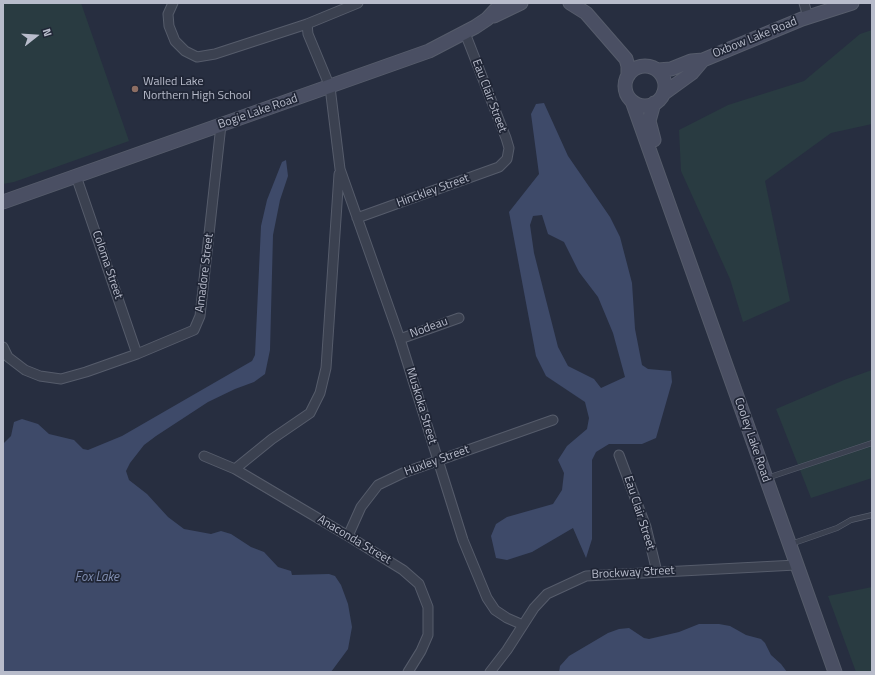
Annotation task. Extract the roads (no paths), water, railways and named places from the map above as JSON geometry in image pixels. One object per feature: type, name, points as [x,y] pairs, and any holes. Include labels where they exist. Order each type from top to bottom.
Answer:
[{"type":"street","points":[[173,3],[168,14],[169,26],[175,41],[185,51],[197,57],[215,54],[307,24],[358,3]]},
{"type":"street","name":"Bogie Lake Road","points":[[3,202],[429,51],[465,33],[487,19],[502,3]]},
{"type":"street","points":[[487,19],[518,3]]},
{"type":"street","points":[[588,3],[596,15],[631,53],[654,68],[664,78],[665,84],[663,94]]},
{"type":"street","points":[[804,3],[808,17]]},
{"type":"street","name":"Oxbow Lake Road","points":[[654,68],[671,69],[691,61],[703,60],[808,17],[852,3]]},
{"type":"street","points":[[569,4],[586,13],[626,58],[628,76],[625,89],[632,101],[644,106],[654,103],[663,94],[692,73],[703,60]]},
{"type":"street","name":"Muskoka Street","points":[[235,469],[272,439],[310,413],[320,393],[326,368],[340,169],[330,87],[308,34],[307,24]]},
{"type":"street","name":"Eau Clair Street","points":[[465,33],[506,138],[508,148],[507,159]]},
{"type":"street","points":[[628,76],[637,67],[654,68]]},
{"type":"street","name":"Cooley Lake Road","points":[[632,101],[835,672]]},
{"type":"street","name":"Cooley Lake Road","points":[[654,103],[649,121],[670,207]]},
{"type":"street","name":"Amadore Street","points":[[3,347],[8,357],[25,370],[40,376],[61,379],[137,354],[194,330],[200,316],[221,125]]},
{"type":"street","name":"Hinckley Street","points":[[357,218],[499,167],[507,159]]},
{"type":"street","name":"Muskoka Street","points":[[340,169],[400,338],[437,460],[464,540],[487,598],[495,610],[507,618],[523,625]]},
{"type":"street","name":"Coloma Street","points":[[76,176],[137,354]]},
{"type":"street","name":"Nodeau","points":[[400,338],[459,318]]},
{"type":"street","name":"Huxley Street","points":[[348,536],[361,507],[378,485],[403,473],[437,460],[553,420]]},
{"type":"street","name":"Eau Clair Street","points":[[619,455],[646,527],[657,572]]},
{"type":"street","name":"Anaconda Street","points":[[204,456],[235,469],[348,536],[403,570],[419,584],[428,607],[428,635],[408,672]]},
{"type":"street","name":"Brockway Street","points":[[490,672],[507,650],[534,608],[547,594],[586,576],[796,565]]},
{"type":"lane","points":[[766,478],[872,444]]},
{"type":"lane","points":[[789,545],[837,528],[851,520],[872,515]]},
{"type":"water","points":[[544,103],[568,156],[610,217],[620,237],[632,283],[635,329],[642,365],[648,369],[671,371],[672,382],[656,438],[642,444],[609,444],[596,452],[592,460],[592,539],[586,558],[573,528],[532,552],[507,560],[496,558],[491,536],[496,524],[507,517],[553,504],[562,490],[564,473],[558,460],[567,446],[587,429],[589,418],[585,402],[546,376],[536,356],[509,212],[539,174],[531,114],[536,104]],"holes":[[[542,215],[548,234],[564,242],[579,272],[598,297],[613,333],[625,377],[601,388],[594,379],[568,366],[558,347],[534,253],[530,225],[533,216]]]},
{"type":"water","name":"Fox Lake","points":[[286,160],[288,176],[280,200],[273,235],[270,350],[265,374],[254,382],[208,402],[156,436],[144,445],[130,463],[126,471],[129,480],[147,494],[168,517],[184,529],[211,534],[221,531],[231,534],[251,547],[264,552],[278,567],[291,571],[292,575],[329,574],[335,576],[341,585],[348,604],[352,627],[348,649],[331,672],[3,672],[3,444],[11,436],[14,422],[22,419],[38,424],[49,434],[74,440],[83,449],[88,450],[122,436],[252,361],[255,355],[261,226],[267,200],[282,162]]},
{"type":"water","points":[[699,624],[719,624],[730,626],[746,635],[761,639],[765,643],[771,655],[787,672],[559,672],[560,666],[569,656],[608,633],[619,629],[629,628],[644,638],[649,639],[679,632]]},
{"type":"place","name":"Walled Lake Northern High School","points":[[135,89]]}]
